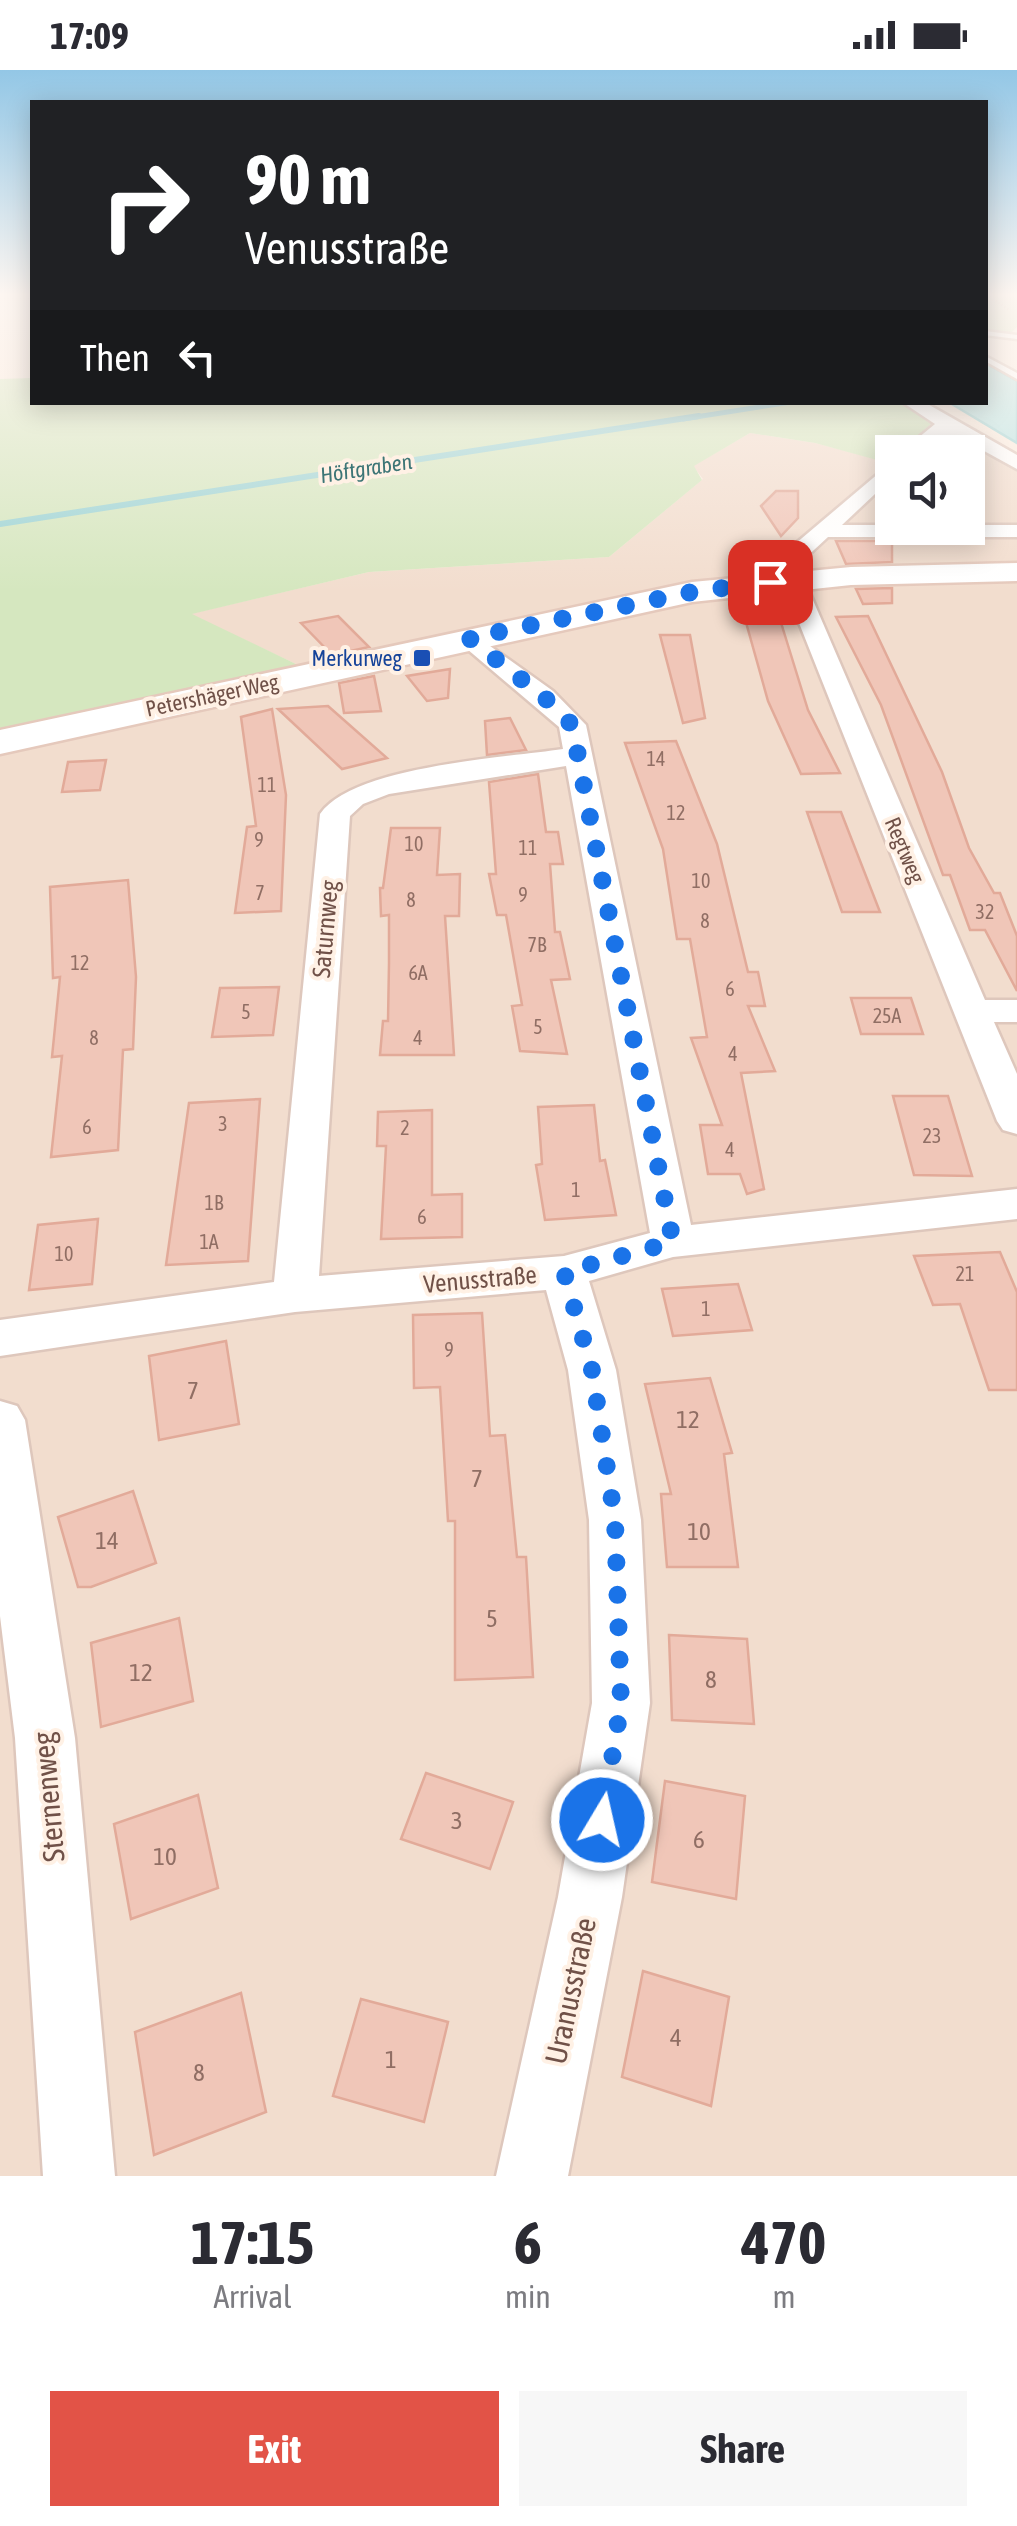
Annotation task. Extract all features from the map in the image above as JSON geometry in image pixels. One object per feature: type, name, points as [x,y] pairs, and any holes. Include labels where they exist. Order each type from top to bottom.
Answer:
[{"type":"street","points":[[914,405],[1017,463]]},
{"type":"street","points":[[934,435],[946,426]]},
{"type":"street","points":[[793,580],[790,560],[875,483]]},
{"type":"street","points":[[822,531],[1017,531]]},
{"type":"street","name":"Petershäger Weg","points":[[0,742],[692,592],[793,580],[1017,572]]},
{"type":"street","name":"Regtweg","points":[[793,580],[1017,1121]]},
{"type":"street","points":[[469,638],[544,697],[572,725],[673,1242]]},
{"type":"street","name":"Saturnweg","points":[[295,1295],[335,814],[352,798],[382,786],[576,756]]},
{"type":"street","points":[[972,1011],[1017,1011]]},
{"type":"street","name":"Venusstraße","points":[[0,1338],[295,1295],[564,1272],[673,1242],[1017,1204]]},
{"type":"street","name":"Uranusstraße","points":[[532,2176],[590,1898],[621,1704],[615,1520],[592,1370],[564,1272]]},
{"type":"street","name":"Sternenweg","points":[[0,1420],[46,1738],[79,2176]]},
{"type":"shaded area","points":[[750,433],[815,443],[875,459],[875,545],[985,545],[985,447],[1017,466],[1017,2176],[0,2176],[0,753],[318,680],[298,665],[190,614],[369,572],[609,557],[703,479],[693,466]]},
{"type":"green space","points":[[0,395],[30,395],[30,405],[905,405],[931,424],[918,435],[875,435],[875,459],[815,443],[750,433],[694,466],[702,480],[609,557],[369,572],[192,614],[298,665],[0,730]]},
{"type":"water","points":[[988,395],[1017,395],[1017,443],[953,405],[988,405]]},
{"type":"building","points":[[776,491],[798,491],[798,518],[781,536],[761,506]]},
{"type":"building","points":[[836,541],[892,545],[892,562],[846,564]]},
{"type":"building","points":[[892,588],[892,603],[863,604],[856,589]]},
{"type":"building","points":[[774,600],[808,710],[840,773],[801,774],[768,701],[740,601]]},
{"type":"building","points":[[338,616],[369,647],[332,655],[301,623]]},
{"type":"building","points":[[868,616],[942,772],[969,848],[994,893],[1000,893],[1017,936],[1017,991],[985,930],[970,930],[950,875],[943,875],[881,705],[836,617]]},
{"type":"building","points":[[660,635],[690,635],[705,718],[683,723]]},
{"type":"building","points":[[450,669],[448,698],[427,701],[407,676]]},
{"type":"building","points":[[374,676],[381,711],[344,713],[339,683]]},
{"type":"building","points":[[328,706],[387,758],[342,769],[278,709]]},
{"type":"building","points":[[272,709],[286,795],[281,911],[235,913],[247,827],[256,826],[241,717]]},
{"type":"building","points":[[510,718],[526,750],[487,755],[485,721]]},
{"type":"building","points":[[676,741],[717,844],[748,972],[758,972],[765,1006],[748,1006],[775,1071],[741,1073],[764,1189],[747,1194],[740,1174],[708,1174],[700,1125],[722,1125],[691,1038],[707,1037],[690,939],[677,939],[663,849],[625,743]]},
{"type":"building","points":[[106,760],[100,790],[62,792],[68,762]]},
{"type":"building","points":[[538,774],[546,832],[558,832],[563,864],[550,864],[555,932],[560,932],[570,979],[551,980],[567,1054],[520,1051],[512,1006],[522,1005],[506,915],[497,915],[489,874],[496,874],[489,782]]},
{"type":"building","points":[[807,812],[841,812],[880,912],[842,912]]},
{"type":"building","points":[[391,828],[440,828],[437,875],[460,874],[459,916],[445,916],[454,1055],[380,1055],[383,1021],[388,1021],[389,915],[381,916],[380,888]]},
{"type":"building","points":[[128,880],[136,977],[133,1049],[123,1050],[118,1150],[51,1157],[62,1056],[52,1057],[60,977],[53,978],[50,887]]},
{"type":"building","points":[[279,987],[273,1035],[212,1037],[220,988]]},
{"type":"building","points":[[851,998],[911,998],[923,1034],[861,1034]]},
{"type":"building","points":[[893,1096],[948,1096],[972,1176],[914,1175]]},
{"type":"building","points":[[260,1099],[248,1261],[166,1265],[189,1103]]},
{"type":"building","points":[[594,1105],[600,1161],[605,1160],[616,1215],[545,1220],[536,1165],[542,1164],[538,1107]]},
{"type":"building","points":[[432,1110],[432,1195],[462,1194],[462,1237],[381,1239],[386,1146],[377,1146],[378,1112]]},
{"type":"building","points":[[98,1219],[92,1284],[29,1290],[38,1225]]},
{"type":"building","points":[[1000,1252],[1017,1292],[1017,1390],[989,1390],[960,1304],[933,1305],[914,1256]]},
{"type":"building","points":[[738,1284],[752,1330],[673,1336],[662,1289]]},
{"type":"building","points":[[482,1313],[490,1436],[505,1435],[517,1557],[526,1557],[533,1677],[455,1680],[455,1521],[448,1521],[440,1387],[414,1388],[413,1315]]},
{"type":"building","points":[[226,1341],[239,1424],[159,1440],[149,1356]]},
{"type":"building","points":[[710,1378],[732,1453],[724,1454],[738,1567],[667,1567],[661,1494],[671,1494],[645,1384]]},
{"type":"building","points":[[133,1491],[156,1563],[91,1587],[78,1587],[58,1517]]},
{"type":"building","points":[[179,1618],[193,1701],[101,1727],[91,1643]]},
{"type":"building","points":[[669,1635],[747,1639],[754,1724],[672,1720]]},
{"type":"building","points":[[426,1773],[513,1802],[490,1869],[401,1839]]},
{"type":"building","points":[[665,1781],[745,1796],[736,1899],[652,1882]]},
{"type":"building","points":[[198,1795],[218,1888],[131,1919],[114,1824]]},
{"type":"building","points":[[643,1971],[729,1997],[711,2106],[622,2077]]},
{"type":"building","points":[[241,1993],[266,2112],[154,2155],[135,2032]]},
{"type":"building","points":[[361,1999],[448,2022],[424,2122],[333,2096]]},
{"type":"waterway","name":"Höftgraben","points":[[683,419],[772,405]]},
{"type":"waterway","name":"Höftgraben","points":[[0,524],[699,416]]},
{"type":"place","name":"Merkurweg","points":[[422,658]]},
{"type":"route","points":[[602,1820],[621,1704],[615,1520],[592,1370],[564,1272],[673,1242],[572,725],[544,697],[469,638],[692,592],[770,582]]}]
